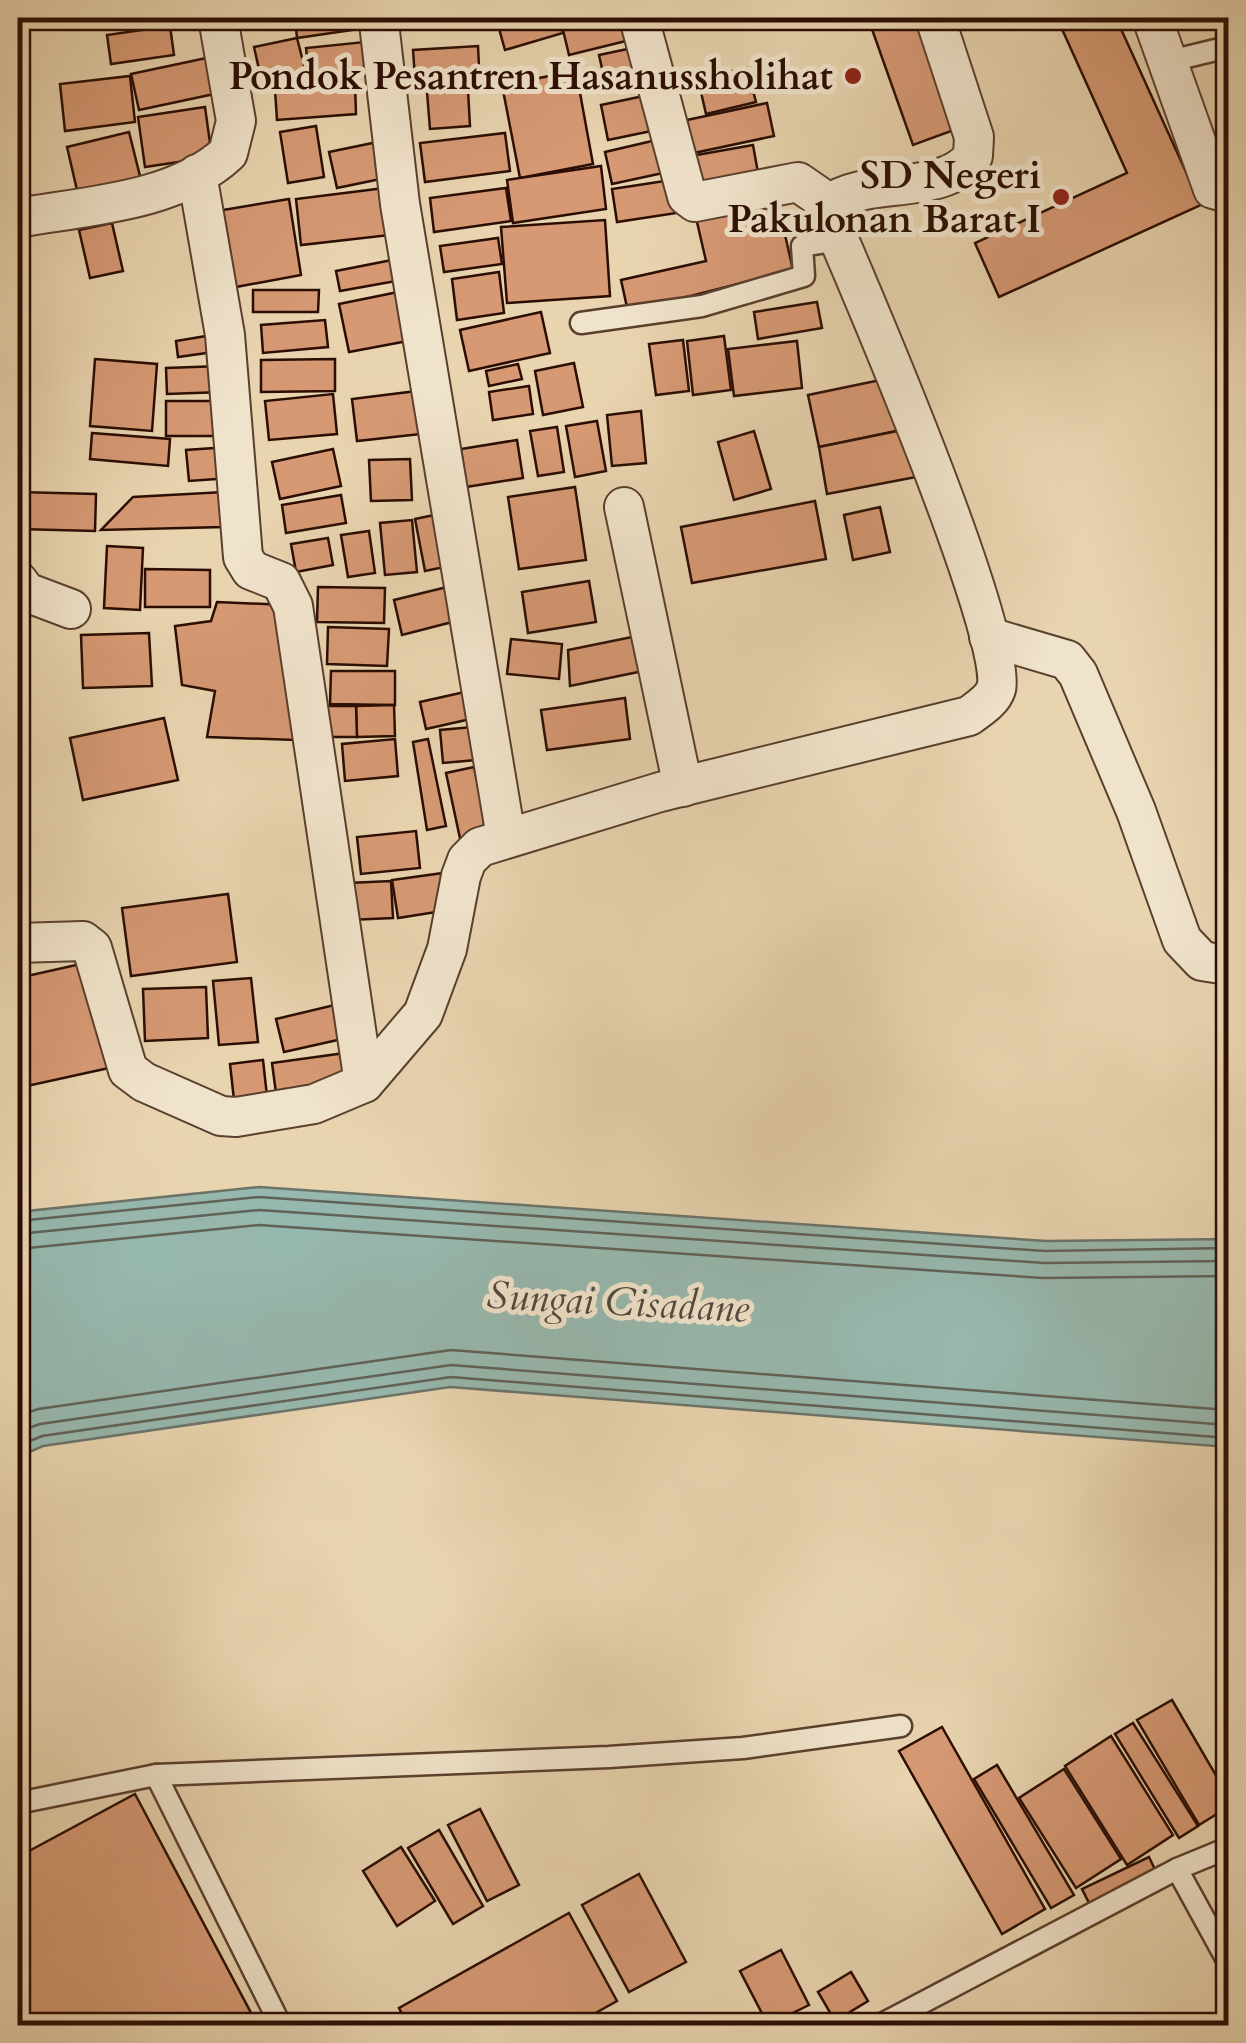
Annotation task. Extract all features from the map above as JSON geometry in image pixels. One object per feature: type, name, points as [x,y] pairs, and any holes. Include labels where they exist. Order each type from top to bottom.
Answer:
[{"type":"street","points":[[18,218],[119,200],[197,174],[217,163],[235,140],[236,121],[218,18]]},
{"type":"street","points":[[18,943],[83,941],[92,948],[128,1070],[144,1082],[222,1116],[314,1104],[364,1083],[423,1014],[432,994],[467,860],[480,847],[683,786],[969,716],[996,689],[989,637],[939,484],[835,222],[798,182],[695,202],[688,196],[639,18]]},
{"type":"street","points":[[835,222],[844,196],[906,185],[960,169],[972,156],[974,137],[935,18]]},
{"type":"street","points":[[1152,18],[1213,189],[1228,193]]},
{"type":"street","points":[[379,23],[400,204],[506,837]]},
{"type":"street","points":[[197,174],[226,334],[243,557],[251,570],[282,582],[293,606],[364,1083]]},
{"type":"street","points":[[624,507],[683,786]]},
{"type":"street","points":[[18,581],[26,592],[71,609]]},
{"type":"street","points":[[989,637],[1067,660],[1078,674],[1136,811],[1182,940],[1202,961],[1221,964]]},
{"type":"lane","points":[[1166,62],[1228,47]]},
{"type":"lane","points":[[581,322],[702,306],[804,276],[802,246],[835,222]]},
{"type":"lane","points":[[18,1803],[156,1775],[724,1749],[901,1726]]},
{"type":"lane","points":[[156,1775],[281,2026]]},
{"type":"lane","points":[[878,2026],[1177,1870],[1228,1848]]},
{"type":"lane","points":[[1177,1870],[1228,1962]]},
{"type":"water","name":"Sungai Cisadane","points":[[259,1187],[1046,1241],[1228,1239],[1228,1447],[450,1387],[43,1446],[18,1457],[18,1212]]},
{"type":"building","points":[[295,18],[364,18],[366,28],[297,38]]},
{"type":"building","points":[[496,18],[559,18],[563,33],[505,50]]},
{"type":"building","points":[[615,18],[633,18],[638,38],[569,55],[563,30]]},
{"type":"building","points":[[868,18],[915,18],[954,130],[913,145]]},
{"type":"building","points":[[1057,18],[1116,18],[1201,205],[999,297],[975,243],[1127,173]]},
{"type":"building","points":[[170,26],[174,55],[111,64],[107,35]]},
{"type":"building","points":[[297,38],[307,77],[263,87],[254,47]]},
{"type":"building","points":[[374,41],[377,66],[309,73],[306,48]]},
{"type":"building","points":[[478,46],[480,88],[416,92],[413,50]]},
{"type":"building","points":[[637,47],[645,83],[607,91],[599,55]]},
{"type":"building","points":[[211,57],[219,93],[139,110],[131,74]]},
{"type":"building","points":[[747,68],[756,102],[706,114],[698,79]]},
{"type":"building","points":[[576,71],[593,164],[520,178],[502,85]]},
{"type":"building","points":[[130,76],[135,122],[65,131],[60,84]]},
{"type":"building","points":[[355,84],[356,114],[277,120],[275,90]]},
{"type":"building","points":[[468,90],[470,126],[430,129],[427,92]]},
{"type":"building","points":[[653,94],[661,129],[608,140],[601,105]]},
{"type":"building","points":[[767,103],[774,136],[694,153],[687,120]]},
{"type":"building","points":[[205,107],[212,157],[145,167],[138,117]]},
{"type":"building","points":[[316,126],[324,177],[288,183],[280,132]]},
{"type":"building","points":[[129,132],[143,188],[80,203],[67,147]]},
{"type":"building","points":[[505,133],[510,171],[425,182],[420,143]]},
{"type":"building","points":[[669,137],[677,170],[612,184],[605,152]]},
{"type":"building","points":[[387,140],[395,176],[337,188],[329,152]]},
{"type":"building","points":[[753,145],[760,184],[698,197],[691,156]]},
{"type":"building","points":[[601,166],[606,209],[513,223],[507,180]]},
{"type":"building","points":[[678,179],[683,212],[617,222],[612,189]]},
{"type":"building","points":[[393,187],[399,234],[301,245],[296,199]]},
{"type":"building","points":[[506,188],[511,221],[434,232],[430,198]]},
{"type":"building","points":[[775,191],[793,270],[628,312],[621,280],[706,261],[694,209]]},
{"type":"building","points":[[289,199],[301,275],[236,287],[223,210]]},
{"type":"building","points":[[605,220],[610,296],[507,303],[501,227]]},
{"type":"building","points":[[112,223],[123,271],[90,278],[79,230]]},
{"type":"building","points":[[498,238],[502,264],[444,272],[440,246]]},
{"type":"building","points":[[392,260],[396,281],[340,291],[336,271]]},
{"type":"building","points":[[499,272],[504,313],[457,320],[452,279]]},
{"type":"building","points":[[253,290],[319,290],[318,312],[253,312]]},
{"type":"building","points":[[403,291],[413,340],[349,352],[339,304]]},
{"type":"building","points":[[817,302],[822,328],[758,339],[754,312]]},
{"type":"building","points":[[541,312],[550,353],[469,371],[460,330]]},
{"type":"building","points":[[325,320],[328,347],[263,353],[261,325]]},
{"type":"building","points":[[218,334],[221,351],[178,357],[176,341]]},
{"type":"building","points":[[724,336],[731,390],[693,395],[687,341]]},
{"type":"building","points":[[683,340],[689,391],[656,395],[649,344]]},
{"type":"building","points":[[797,341],[802,388],[734,396],[728,349]]},
{"type":"building","points":[[95,359],[157,364],[152,431],[90,426]]},
{"type":"building","points":[[335,359],[335,391],[261,392],[261,360]]},
{"type":"building","points":[[574,363],[583,407],[543,415],[535,371]]},
{"type":"building","points":[[518,364],[522,379],[489,386],[486,371]]},
{"type":"building","points":[[221,366],[222,392],[167,394],[166,368]]},
{"type":"building","points":[[895,377],[906,429],[819,447],[808,395]]},
{"type":"building","points":[[529,386],[533,414],[493,420],[489,392]]},
{"type":"building","points":[[425,390],[430,433],[357,441],[352,399]]},
{"type":"building","points":[[333,394],[337,434],[269,440],[265,401]]},
{"type":"building","points":[[166,401],[223,401],[222,436],[166,436]]},
{"type":"building","points":[[641,411],[646,463],[612,466],[607,415]]},
{"type":"building","points":[[597,421],[606,471],[575,477],[566,426]]},
{"type":"building","points":[[557,427],[564,472],[538,476],[530,431]]},
{"type":"building","points":[[907,429],[916,477],[827,494],[819,447]]},
{"type":"building","points":[[754,431],[771,489],[734,500],[718,442]]},
{"type":"building","points":[[92,433],[170,439],[168,466],[90,459]]},
{"type":"building","points":[[517,440],[523,478],[466,487],[461,449]]},
{"type":"building","points":[[228,447],[230,478],[189,481],[186,450]]},
{"type":"building","points":[[333,449],[341,486],[280,499],[272,462]]},
{"type":"building","points":[[410,459],[412,500],[371,501],[369,460]]},
{"type":"building","points":[[575,487],[586,560],[519,569],[508,497]]},
{"type":"building","points":[[18,492],[96,494],[95,531],[18,529]]},
{"type":"building","points":[[224,492],[224,527],[101,530],[133,497]]},
{"type":"building","points":[[341,495],[346,523],[286,533],[282,505]]},
{"type":"building","points":[[815,501],[826,559],[692,583],[681,527]]},
{"type":"building","points":[[880,507],[890,552],[853,560],[844,515]]},
{"type":"building","points":[[439,514],[449,566],[425,571],[415,519]]},
{"type":"building","points":[[412,520],[417,572],[385,575],[380,523]]},
{"type":"building","points":[[369,531],[375,573],[348,577],[341,535]]},
{"type":"building","points":[[328,538],[333,565],[296,572],[291,544]]},
{"type":"building","points":[[107,546],[143,548],[140,610],[104,608]]},
{"type":"building","points":[[145,569],[210,570],[210,607],[145,607]]},
{"type":"building","points":[[589,581],[596,622],[528,633],[522,592]]},
{"type":"building","points":[[451,586],[460,620],[402,635],[394,600]]},
{"type":"building","points":[[318,587],[385,588],[384,623],[317,622]]},
{"type":"building","points":[[217,602],[287,605],[295,740],[207,737],[215,691],[182,685],[175,626],[211,621]]},
{"type":"building","points":[[328,627],[389,629],[387,666],[327,664]]},
{"type":"building","points":[[149,633],[152,686],[83,688],[81,635]]},
{"type":"building","points":[[642,635],[653,669],[570,686],[568,650]]},
{"type":"building","points":[[511,639],[562,644],[559,679],[507,674]]},
{"type":"building","points":[[18,659],[24,659],[27,687],[18,688]]},
{"type":"building","points":[[331,671],[395,671],[395,705],[330,704]]},
{"type":"building","points":[[478,689],[484,716],[426,729],[420,702]]},
{"type":"building","points":[[625,698],[630,739],[547,750],[541,710]]},
{"type":"building","points":[[394,705],[395,736],[357,737],[356,706]]},
{"type":"building","points":[[322,706],[356,706],[357,737],[323,737]]},
{"type":"building","points":[[164,718],[178,780],[83,800],[70,738]]},
{"type":"building","points":[[484,726],[487,759],[443,763],[440,730]]},
{"type":"building","points":[[395,739],[398,776],[345,781],[342,744]]},
{"type":"building","points":[[428,739],[446,826],[427,830],[413,742]]},
{"type":"building","points":[[474,767],[489,837],[461,843],[446,773]]},
{"type":"building","points":[[416,831],[420,868],[361,874],[357,837]]},
{"type":"building","points":[[443,873],[449,910],[398,918],[392,880]]},
{"type":"building","points":[[391,881],[393,918],[349,920],[348,883]]},
{"type":"building","points":[[228,894],[237,962],[131,976],[122,908]]},
{"type":"building","points":[[94,961],[118,1066],[18,1088],[18,978]]},
{"type":"building","points":[[251,978],[258,1042],[219,1045],[213,981]]},
{"type":"building","points":[[206,987],[208,1038],[145,1041],[143,989]]},
{"type":"building","points":[[343,1003],[351,1037],[284,1052],[276,1019]]},
{"type":"building","points":[[345,1053],[349,1084],[276,1093],[272,1063]]},
{"type":"building","points":[[263,1060],[268,1105],[235,1109],[230,1064]]},
{"type":"building","points":[[1172,1700],[1228,1796],[1228,1807],[1199,1825],[1137,1720]]},
{"type":"building","points":[[1133,1723],[1198,1826],[1179,1838],[1115,1734]]},
{"type":"building","points":[[942,1727],[1045,1909],[1002,1934],[899,1751]]},
{"type":"building","points":[[1111,1736],[1173,1835],[1127,1865],[1065,1766]]},
{"type":"building","points":[[997,1765],[1074,1895],[1051,1908],[974,1779]]},
{"type":"building","points":[[1064,1769],[1121,1859],[1076,1888],[1019,1798]]},
{"type":"building","points":[[135,1794],[258,2026],[18,2026],[18,1857]]},
{"type":"building","points":[[480,1809],[519,1885],[487,1901],[448,1825]]},
{"type":"building","points":[[439,1830],[483,1906],[453,1924],[408,1848]]},
{"type":"building","points":[[401,1847],[435,1901],[397,1926],[363,1871]]},
{"type":"building","points":[[1149,1857],[1159,1878],[1093,1911],[1082,1889]]},
{"type":"building","points":[[639,1874],[686,1962],[629,1992],[582,1905]]},
{"type":"building","points":[[569,1913],[617,2001],[572,2026],[408,2026],[399,2008]]},
{"type":"building","points":[[781,1950],[809,2005],[768,2025],[740,1971]]},
{"type":"building","points":[[851,1972],[868,2001],[835,2021],[818,1992]]},
{"type":"place","name":"Pondok Pesantren Hasanussholihat","points":[[853,76]]},
{"type":"place","name":"SD Negeri Pakulonan Barat I","points":[[1061,197]]}]
